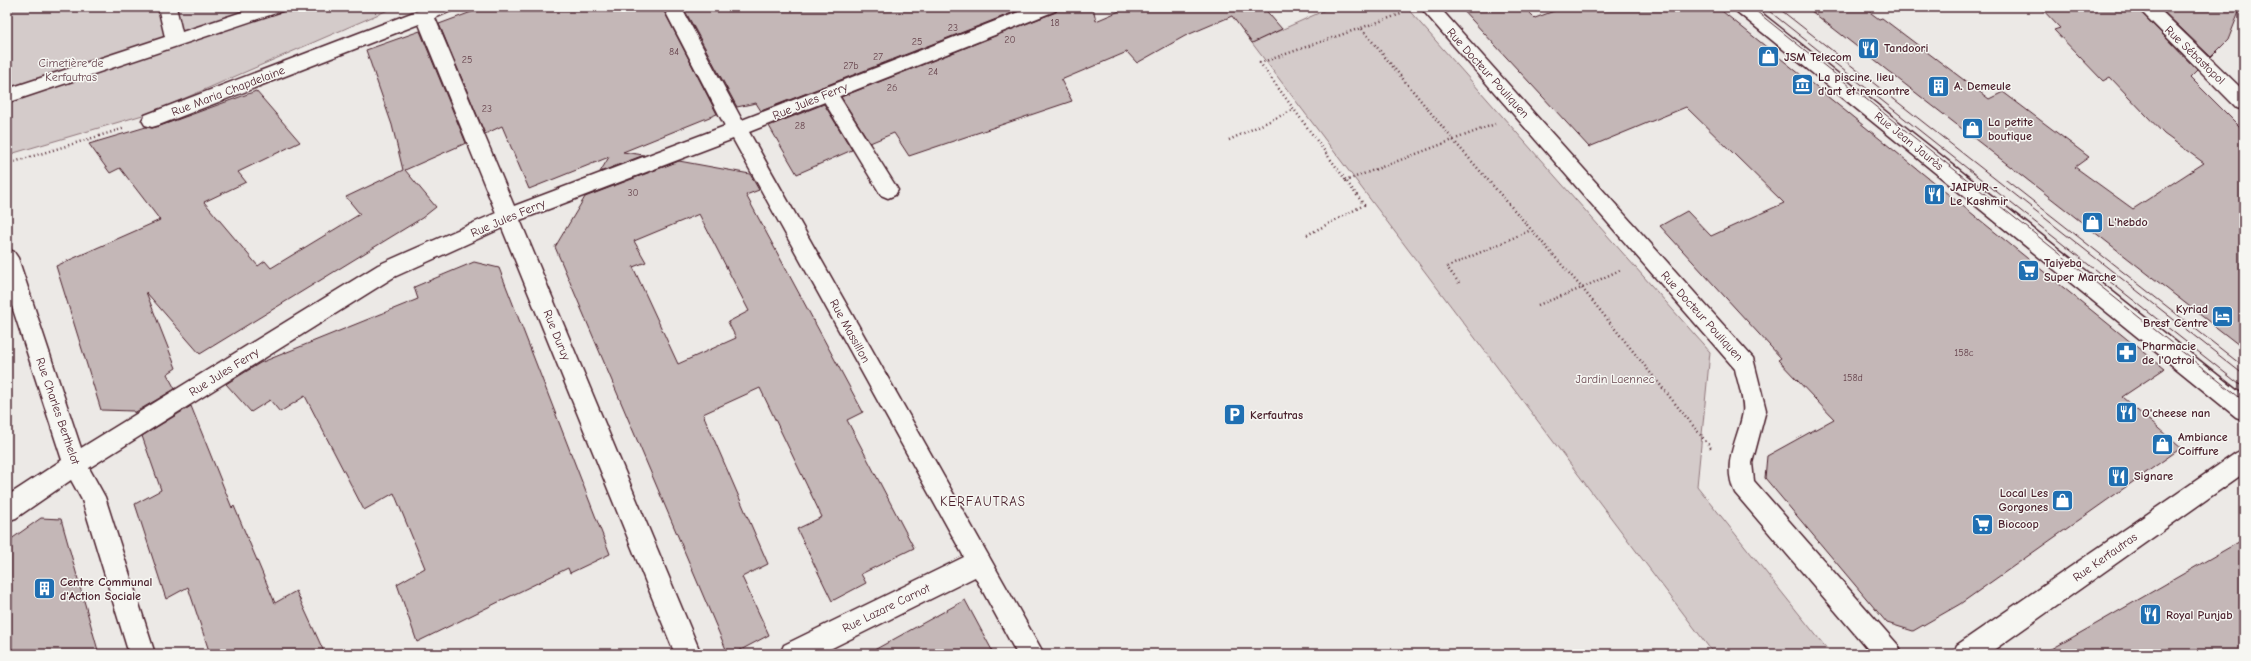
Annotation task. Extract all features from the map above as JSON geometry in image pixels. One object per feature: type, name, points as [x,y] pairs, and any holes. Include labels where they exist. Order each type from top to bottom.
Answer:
[{"type":"street","name":"Rue Maria Chapdelaine","points":[[152,120],[446,7]]},
{"type":"street","name":"Rue Massillon","points":[[672,7],[737,129],[1031,654]]},
{"type":"street","name":"Rue Jules Ferry","points":[[7,510],[75,464],[386,271],[509,216],[1049,7]]},
{"type":"street","name":"Rue Docteur Pouliquen","points":[[1430,7],[1745,364],[1755,410],[1740,463],[1743,485],[1889,654]]},
{"type":"street","name":"Rue Jean Jaurès","points":[[1742,7],[2244,410]]},
{"type":"street","name":"Rue Sébastopol","points":[[2146,7],[2244,103]]},
{"type":"street","name":"Rue Duruy","points":[[425,16],[509,216],[688,654]]},
{"type":"street","name":"Rue Charles Berthelot","points":[[7,258],[75,464],[93,496],[142,654]]},
{"type":"street","name":"Rue Kerfautras","points":[[1966,654],[2244,460]]},
{"type":"street","name":"Rue Lazare Carnot","points":[[793,654],[980,562]]},
{"type":"lane","points":[[167,7],[175,40]]},
{"type":"lane","points":[[7,96],[276,7]]},
{"type":"lane","points":[[828,93],[888,190]]},
{"type":"path","points":[[1307,235],[1364,205],[1260,63],[1362,29],[1406,12]]},
{"type":"path","points":[[1362,29],[1454,141],[1582,288],[1718,456],[1740,463]]},
{"type":"path","points":[[1229,140],[1293,110]]},
{"type":"path","points":[[1346,181],[1454,141],[1523,112]]},
{"type":"path","points":[[7,164],[152,120]]},
{"type":"path","points":[[1459,283],[1446,267],[1531,230]]},
{"type":"path","points":[[1538,305],[1582,288],[1650,257]]},
{"type":"green space","name":"Cimetière de Kerfautras","points":[[7,7],[395,7],[153,112],[7,155]]},
{"type":"green space","name":"Jardin Laennec","points":[[1332,7],[1406,7],[1710,352],[1697,486],[1831,654],[1714,654],[1252,43]]},
{"type":"building","points":[[485,7],[662,7],[717,114],[623,152],[644,155],[600,172],[609,157],[529,189],[502,126],[485,134],[439,24]]},
{"type":"building","points":[[683,7],[1027,7],[761,111],[756,103],[737,107]]},
{"type":"building","points":[[1059,7],[1093,7],[1096,21],[1129,7],[1252,7],[1242,12],[1254,7],[1263,7],[1282,29],[1252,43],[1232,16],[1185,36],[1137,63],[1127,52],[1061,80],[1072,101],[909,156],[894,133],[870,143],[841,97],[1056,12]]},
{"type":"building","points":[[1460,7],[1524,7],[1535,18],[1565,7],[1717,7],[2164,369],[2122,397],[2181,448],[1960,604],[1913,631],[1887,623],[1765,478],[1767,456],[1834,419],[1778,360],[1781,358],[1660,226],[1687,211],[1711,236],[1784,203],[1686,107],[1589,147]]},
{"type":"building","points":[[1806,7],[1863,7],[1879,19],[1882,18],[1989,99],[2003,92],[2089,157],[2075,167],[2133,209],[2204,163],[2164,134],[2110,77],[2103,81],[2054,30],[2060,28],[2040,7],[2136,7],[2197,70],[2190,77],[2244,131],[2244,349]]},
{"type":"building","points":[[2159,7],[2241,7],[2228,40],[2211,57]]},
{"type":"building","points":[[420,31],[466,143],[405,170],[436,207],[422,218],[200,354],[146,292],[176,368],[167,374],[175,389],[134,413],[134,411],[101,410],[56,266],[160,220],[120,168],[110,173],[89,144],[146,127],[152,128],[160,126],[256,91],[300,142],[238,172],[246,182],[204,202],[258,266],[265,261],[271,268],[360,214],[346,197],[403,170],[392,125],[366,50]]},
{"type":"building","points":[[824,104],[852,150],[797,174],[769,126]]},
{"type":"building","points":[[679,161],[750,174],[759,190],[746,195],[863,412],[847,420],[914,548],[861,574],[866,583],[832,601],[797,529],[822,517],[760,388],[703,414],[768,564],[742,577],[769,635],[733,654],[728,654],[555,247],[585,197]],"holes":[[[699,214],[749,311],[728,322],[736,338],[678,364],[633,267],[646,262],[634,241]]]},
{"type":"building","points":[[474,262],[499,268],[610,554],[570,573],[568,568],[417,642],[397,584],[425,568],[394,493],[364,510],[305,396],[280,412],[270,400],[251,412],[226,384],[260,363],[418,299],[414,287]]},
{"type":"building","points":[[191,406],[232,508],[234,506],[275,603],[296,591],[325,654],[210,654],[188,587],[166,599],[135,504],[161,490],[142,436]]},
{"type":"building","name":"Centre Communal d'Action Sociale","points":[[41,518],[61,519],[99,654],[13,654],[7,631],[7,542]]},
{"type":"building","points":[[2244,539],[2244,654],[2043,654],[2096,624]]},
{"type":"building","points":[[965,600],[994,654],[867,654]]},
{"type":"tram line","points":[[1751,7],[2244,401]]},
{"type":"tram line","points":[[1764,7],[2244,388]]},
{"type":"tram line","points":[[1777,7],[2244,375]]},
{"type":"tram line","points":[[2006,180],[2244,367]]},
{"type":"place","name":"Tandoori","points":[[1868,48]]},
{"type":"place","name":"JSM Telecom","points":[[1768,57]]},
{"type":"place","name":"La piscine, lieu d'art et rencontre","points":[[1802,84]]},
{"type":"place","name":"A. Demeule","points":[[1939,86]]},
{"type":"place","name":"La petite boutique","points":[[1973,129]]},
{"type":"place","name":"JAIPUR - Le Kashmir","points":[[1935,194]]},
{"type":"place","name":"L'hebdo","points":[[2092,222]]},
{"type":"place","name":"Taiyeba Super Marche","points":[[2029,270]]},
{"type":"place","name":"Kyriad Brest Centre","points":[[2223,316]]},
{"type":"place","name":"Pharmacie de l'Octroi","points":[[2127,353]]},
{"type":"place","name":"O'cheese nan","points":[[2126,413]]},
{"type":"place","name":"Kerfautras","points":[[1234,415]]},
{"type":"place","name":"Ambiance Coiffure","points":[[2162,444]]},
{"type":"place","name":"Signare","points":[[2119,476]]},
{"type":"place","name":"Local Les Gorgones","points":[[2063,500]]},
{"type":"place","name":"Biocoop","points":[[1982,524]]},
{"type":"place","name":"Centre Communal d'Action Sociale","points":[[44,589]]},
{"type":"place","name":"Royal Punjab","points":[[2150,615]]},
{"type":"district","name":"KERFAUTRAS","points":[[983,501]]}]
